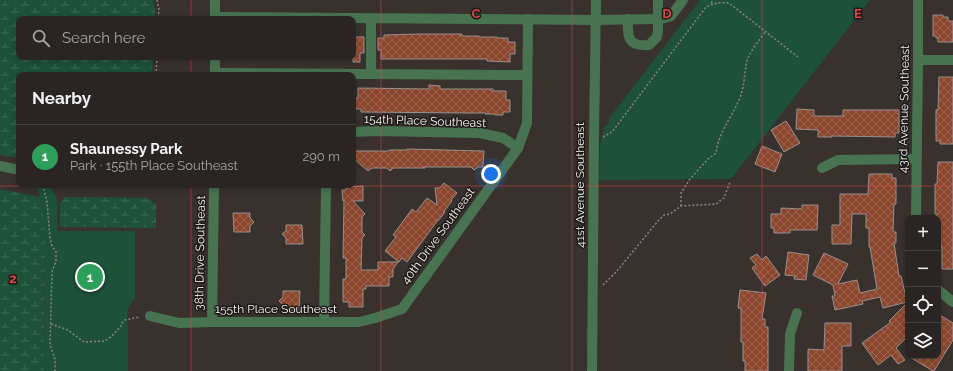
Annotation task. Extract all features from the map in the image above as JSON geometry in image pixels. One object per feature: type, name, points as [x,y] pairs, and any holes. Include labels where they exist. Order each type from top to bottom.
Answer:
[{"type":"street","points":[[215,0],[215,16]]},
{"type":"street","name":"41st Avenue Southeast","points":[[592,371],[596,0]]},
{"type":"street","points":[[628,19],[629,38],[636,44],[642,46],[649,45],[657,38],[658,0]]},
{"type":"street","points":[[356,18],[596,20],[658,18],[670,16],[683,0]]},
{"type":"street","name":"43rd Avenue Southeast","points":[[916,215],[918,1]]},
{"type":"street","points":[[371,18],[371,74]]},
{"type":"street","name":"40th Drive Southeast","points":[[402,309],[518,148],[527,124],[528,19]]},
{"type":"street","points":[[215,60],[215,72]]},
{"type":"street","points":[[918,60],[953,60]]},
{"type":"street","points":[[356,74],[528,75]]},
{"type":"street","name":"154th Place Southeast","points":[[356,132],[480,133],[503,138],[518,148]]},
{"type":"street","points":[[822,168],[838,160],[916,159]]},
{"type":"street","points":[[0,166],[16,169]]},
{"type":"street","name":"38th Drive Southeast","points":[[212,322],[214,188]]},
{"type":"street","points":[[324,322],[326,188]]},
{"type":"street","points":[[941,292],[953,302]]},
{"type":"street","name":"155th Place Southeast","points":[[150,316],[179,323],[359,322],[402,309]]},
{"type":"street","points":[[789,371],[790,334],[797,313]]},
{"type":"path","points":[[157,0],[158,16]]},
{"type":"path","points":[[710,5],[714,0]]},
{"type":"path","points":[[594,141],[612,132],[706,7],[714,3],[729,3],[798,57]]},
{"type":"path","points":[[681,206],[681,193],[690,179],[708,159],[716,153],[717,143],[727,121],[734,111],[743,89],[747,58],[765,32]]},
{"type":"path","points":[[156,72],[157,60]]},
{"type":"path","points":[[593,295],[617,271],[664,215],[670,214],[681,206],[716,204],[724,198],[730,182]]},
{"type":"path","points":[[44,188],[47,202],[50,238],[52,246],[56,252],[56,261],[52,272],[52,324],[50,345],[55,359],[56,371]]},
{"type":"path","points":[[52,324],[68,330],[84,342],[105,341],[112,336],[125,320],[150,316]]},
{"type":"green space","points":[[0,0],[153,0],[155,16],[16,16],[16,60],[153,60],[152,72],[16,72],[16,158],[0,155]]},
{"type":"green space","points":[[700,0],[870,0],[731,179],[599,180],[600,146],[604,127],[608,124],[610,117]]},
{"type":"green space","points":[[38,188],[52,188],[57,199],[57,231],[135,231],[135,298],[128,308],[127,317],[128,371],[44,371],[45,255],[40,197]]},
{"type":"green space","points":[[0,189],[40,197],[45,231],[44,371],[0,371]]},
{"type":"green space","points":[[66,197],[148,198],[156,205],[156,228],[60,227],[60,203]]},
{"type":"building","points":[[933,15],[943,15],[943,17],[948,17],[948,21],[953,21],[953,42],[938,42],[938,38],[933,36]]},
{"type":"building","points":[[462,34],[462,36],[508,38],[508,42],[515,42],[515,54],[510,54],[510,62],[487,61],[487,59],[381,59],[381,50],[378,50],[378,38],[384,38],[384,35]]},
{"type":"building","points":[[356,37],[364,37],[364,53],[360,53],[360,62],[353,62],[353,60],[356,60]]},
{"type":"building","points":[[939,77],[953,77],[953,144],[940,144],[940,141],[936,141],[936,110],[938,110]]},
{"type":"building","points":[[429,85],[440,86],[440,89],[493,89],[493,91],[506,91],[506,100],[510,100],[510,112],[503,112],[503,115],[495,115],[485,113],[361,112],[361,109],[356,109],[358,88],[429,89]]},
{"type":"building","points":[[797,109],[814,110],[814,116],[843,116],[843,110],[899,110],[899,133],[895,133],[895,137],[818,137],[818,130],[796,129]]},
{"type":"building","points":[[786,121],[800,143],[784,152],[771,130]]},
{"type":"building","points":[[762,146],[782,154],[775,172],[755,164]]},
{"type":"building","points":[[356,151],[484,151],[483,167],[478,167],[474,170],[471,167],[393,168],[390,171],[387,168],[372,168],[368,171],[356,161]]},
{"type":"building","points":[[938,162],[953,162],[953,269],[942,269],[941,215],[935,214],[935,184],[937,184]]},
{"type":"building","points":[[869,174],[892,174],[892,178],[896,178],[896,204],[894,204],[893,232],[896,232],[896,243],[894,243],[899,276],[901,276],[905,293],[905,302],[883,308],[880,297],[862,301],[863,304],[835,310],[832,296],[835,296],[833,285],[813,275],[824,253],[848,264],[838,284],[857,280],[860,293],[877,289],[869,247],[869,228],[866,228],[866,214],[852,214],[851,244],[832,244],[832,225],[840,225],[840,194],[868,194]]},
{"type":"building","points":[[444,183],[457,193],[444,211],[445,212],[407,262],[402,258],[399,262],[385,251],[396,237],[393,235],[412,209],[416,212],[427,198],[437,205],[435,188],[440,188]]},
{"type":"building","points":[[356,186],[363,186],[363,201],[353,201],[365,214],[362,217],[362,232],[365,235],[362,238],[361,270],[378,270],[378,262],[398,262],[393,269],[393,277],[389,277],[389,286],[366,286],[366,289],[363,289],[363,307],[349,307],[349,302],[343,302],[343,279],[346,279],[346,258],[343,258],[344,201],[342,190],[346,190],[346,188],[356,188]]},
{"type":"building","points":[[802,205],[818,205],[817,230],[790,230],[790,233],[774,233],[774,228],[771,228],[771,214],[781,214],[781,208],[802,209]]},
{"type":"building","points":[[233,213],[250,213],[250,218],[254,222],[250,226],[250,232],[234,232]]},
{"type":"building","points":[[286,225],[302,225],[303,244],[286,244],[286,238],[282,234],[286,231]]},
{"type":"building","points":[[788,252],[809,255],[806,280],[794,279],[795,276],[785,275]]},
{"type":"building","points":[[757,254],[762,260],[766,256],[780,275],[765,286],[752,268],[756,265],[750,258]]},
{"type":"building","points":[[740,290],[766,293],[762,319],[765,319],[765,327],[768,327],[768,371],[745,371],[745,361],[743,361],[743,342],[741,342],[741,308],[738,308]]},
{"type":"building","points":[[283,291],[300,291],[299,310],[283,310],[283,305],[279,301],[283,297]]},
{"type":"building","points":[[905,305],[905,339],[896,348],[905,360],[898,364],[891,355],[878,365],[862,343],[891,322],[889,321]]},
{"type":"building","points":[[941,316],[953,323],[953,340],[934,371],[913,359],[941,359]]},
{"type":"building","points":[[825,323],[851,323],[851,346],[842,346],[842,371],[808,371],[808,349],[824,350]]},
{"type":"place","name":"Shaunessy Park","points":[[90,277]]}]
